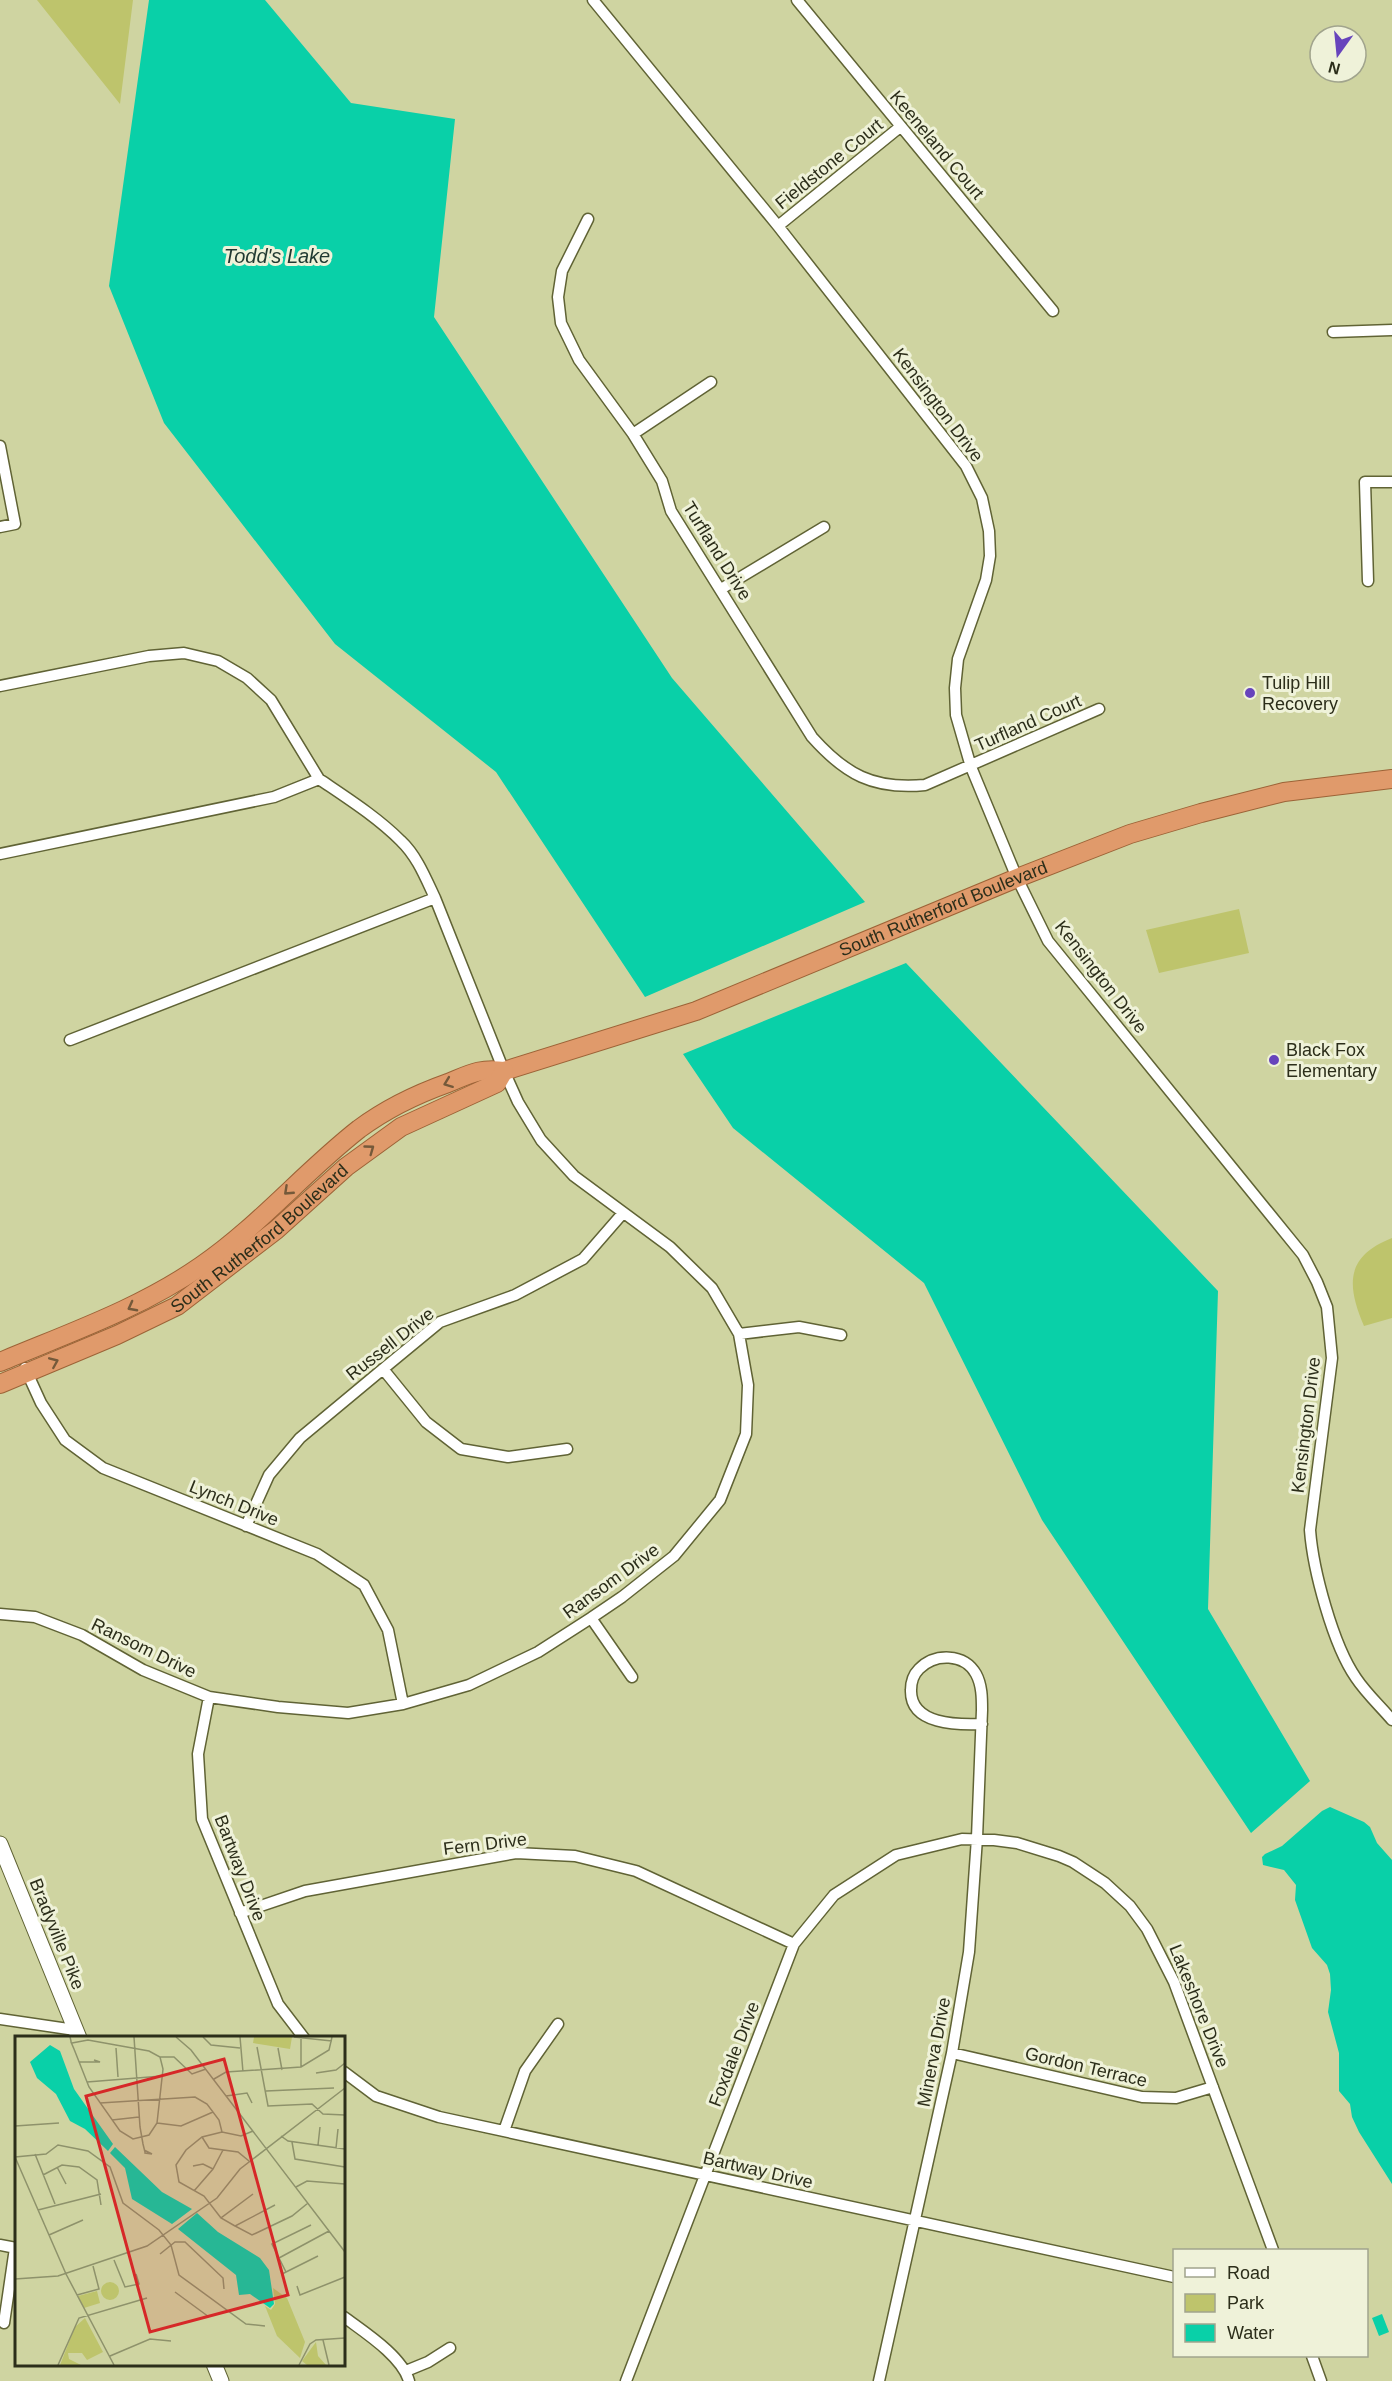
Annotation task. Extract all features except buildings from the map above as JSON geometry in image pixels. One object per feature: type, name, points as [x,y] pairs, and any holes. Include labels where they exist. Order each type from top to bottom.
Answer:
[{"type":"highway","name":"South Rutherford Boulevard","points":[[0,1362],[130,1309],[201,1266],[253,1224],[361,1128],[416,1095],[485,1069],[504,1071],[696,1011],[1017,878],[1130,834],[1284,792],[1392,779]]},
{"type":"highway","name":"South Rutherford Boulevard","points":[[0,1384],[117,1335],[177,1306],[276,1230],[346,1167],[401,1126],[497,1083],[504,1071]]},
{"type":"main road","name":"Bradyville Pike","points":[[0,1844],[77,2034]]},
{"type":"main road","points":[[215,2366],[221,2381]]},
{"type":"street","name":"Kensington Drive","points":[[593,0],[778,226],[966,466],[982,498],[989,531],[990,556],[986,580],[958,659],[955,688],[956,715],[971,767],[1017,878],[1048,941],[1303,1255],[1317,1281],[1327,1307],[1332,1358],[1310,1530],[1312,1554],[1342,1655],[1356,1679],[1392,1720]]},
{"type":"street","name":"Keeneland Court","points":[[797,0],[1053,311]]},
{"type":"street","name":"Fieldstone Court","points":[[778,226],[900,127]]},
{"type":"street","name":"Turfland Drive","points":[[588,219],[562,271],[558,297],[561,323],[579,360],[633,434],[662,481],[671,511],[812,737],[837,763],[874,782],[903,787],[925,785],[971,767]]},
{"type":"street","points":[[1333,332],[1392,330]]},
{"type":"street","points":[[633,434],[711,382]]},
{"type":"street","points":[[0,446],[15,524],[0,527]]},
{"type":"street","points":[[1368,581],[1365,482],[1392,482]]},
{"type":"street","points":[[721,589],[824,526]]},
{"type":"street","points":[[0,686],[149,656],[184,653],[218,661],[247,678],[271,700],[319,779],[274,797],[0,854]]},
{"type":"street","name":"Turfland Court","points":[[971,767],[1099,709]]},
{"type":"street","name":"Ransom Drive","points":[[0,1614],[35,1617],[82,1635],[143,1670],[209,1697],[278,1707],[348,1713],[403,1704],[469,1685],[538,1652],[622,1597],[674,1556],[720,1500],[746,1434],[748,1385],[739,1334],[712,1288],[670,1247],[574,1176],[541,1140],[518,1102],[504,1071],[423,872],[403,842],[366,812],[319,779]]},
{"type":"street","points":[[70,1040],[435,898]]},
{"type":"street","name":"Russell Drive","points":[[246,1526],[269,1474],[300,1438],[383,1369],[440,1322],[515,1295],[583,1259],[623,1213]]},
{"type":"street","points":[[739,1334],[800,1327],[841,1335]]},
{"type":"street","name":"Lynch Drive","points":[[19,1354],[41,1403],[65,1440],[104,1468],[317,1554],[364,1585],[388,1630],[403,1704]]},
{"type":"street","points":[[383,1369],[426,1422],[461,1449],[508,1457],[567,1449]]},
{"type":"street","points":[[591,1618],[632,1677]]},
{"type":"street","name":"Minerva Drive","points":[[879,2381],[952,2053],[969,1952],[977,1838],[982,1724],[982,1692],[976,1674],[968,1665],[957,1659],[944,1657],[927,1663],[918,1671],[912,1681],[911,1692],[913,1702],[921,1712],[931,1719],[944,1723],[982,1724]]},
{"type":"street","name":"Bartway Drive","points":[[209,1697],[198,1754],[202,1819],[278,2004],[303,2036]]},
{"type":"street","name":"Foxdale Drive","points":[[626,2381],[794,1944],[834,1895],[896,1855],[955,1840],[977,1838]]},
{"type":"street","name":"Lakeshore Drive","points":[[977,1838],[1017,1843],[1066,1859],[1097,1877],[1130,1906],[1147,1929],[1166,1963],[1273,2249]]},
{"type":"street","name":"Fern Drive","points":[[240,1913],[304,1891],[516,1853],[576,1856],[636,1871],[794,1944]]},
{"type":"street","points":[[0,2019],[77,2034]]},
{"type":"street","points":[[504,2131],[525,2071],[558,2024]]},
{"type":"street","name":"Gordon Terrace","points":[[952,2053],[1149,2098],[1176,2098],[1214,2087]]},
{"type":"street","name":"Bartway Drive","points":[[345,2073],[376,2096],[439,2117],[1173,2277]]},
{"type":"street","points":[[0,2245],[15,2248]]},
{"type":"street","points":[[4,2323],[15,2254]]},
{"type":"street","points":[[345,2318],[377,2342],[408,2376],[450,2348]]},
{"type":"street","points":[[1313,2357],[1321,2381]]},
{"type":"green space","points":[[37,0],[133,0],[120,104]]},
{"type":"green space","points":[[1239,909],[1249,953],[1159,973],[1146,930]]},
{"type":"green space","points":[[1392,1238],[1392,1318],[1364,1326],[1354,1297],[1354,1273],[1366,1253]]},
{"type":"water","name":"Todd's Lake","points":[[149,0],[265,0],[351,103],[455,119],[434,317],[672,678],[865,902],[645,997],[496,772],[335,644],[164,423],[109,286]]},
{"type":"water","points":[[906,963],[1218,1291],[1208,1609],[1310,1781],[1251,1833],[1042,1520],[924,1283],[733,1128],[683,1054]]},
{"type":"water","points":[[1330,1807],[1370,1827],[1377,1843],[1392,1860],[1392,2184],[1359,2132],[1352,2117],[1350,2104],[1339,2091],[1339,2053],[1328,2012],[1331,1990],[1330,1974],[1327,1965],[1312,1948],[1295,1900],[1296,1885],[1284,1870],[1263,1865],[1262,1857],[1265,1854],[1282,1846],[1322,1811]]},
{"type":"water","points":[[1382,2314],[1389,2332],[1379,2336],[1372,2318]]},
{"type":"place","name":"Tulip Hill Recovery","points":[[1250,693]]},
{"type":"place","name":"Black Fox Elementary","points":[[1274,1060]]}]
